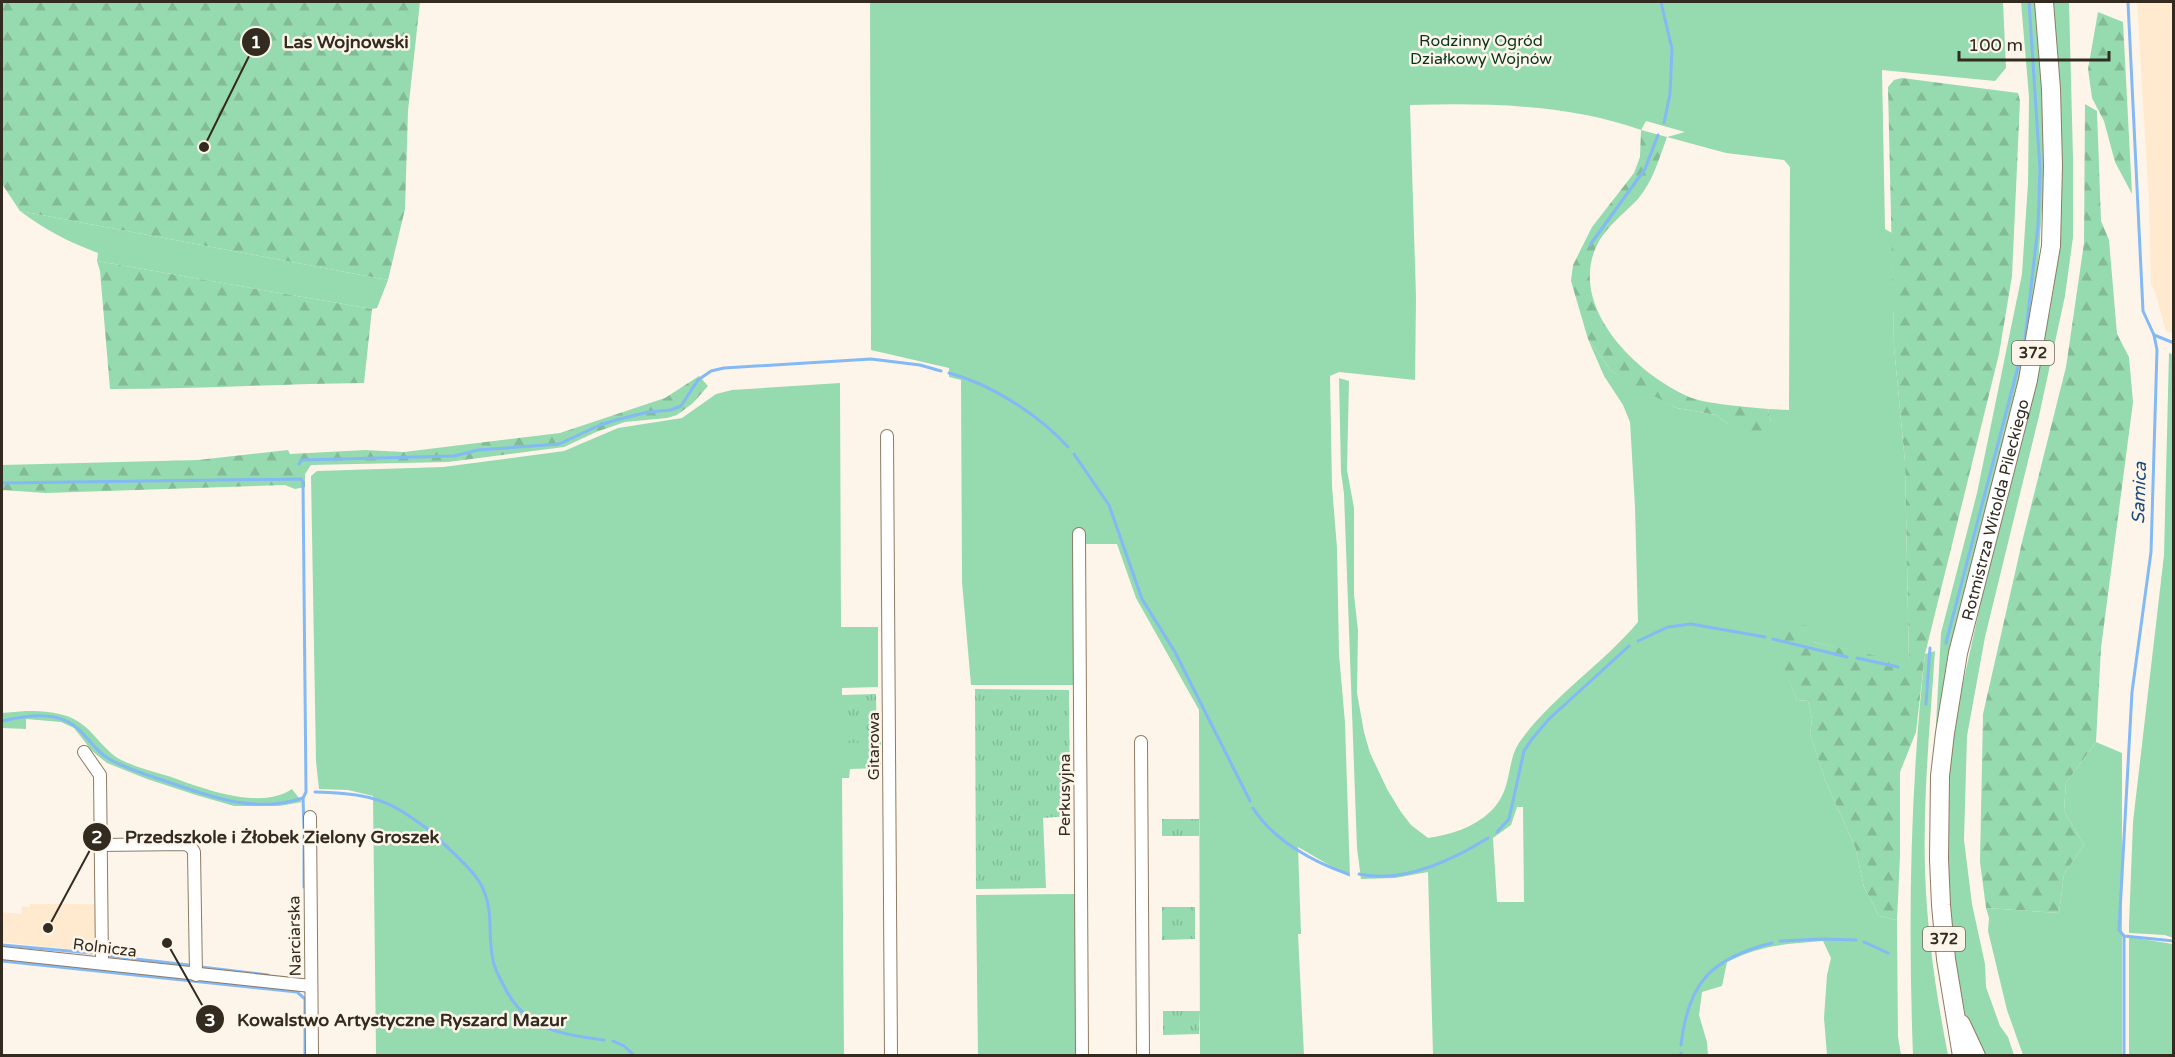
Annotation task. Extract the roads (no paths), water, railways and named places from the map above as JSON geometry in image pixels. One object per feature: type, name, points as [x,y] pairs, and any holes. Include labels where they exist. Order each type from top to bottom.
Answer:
[{"type":"main road","name":"Rotmistrza Witolda Pileckiego","points":[[1962,1056],[1946,959],[1941,905],[1940,776],[1958,653],[2028,380],[2051,246],[2051,100],[2044,2]]},
{"type":"main road","name":"Rotmistrza Witolda Pileckiego","points":[[1957,1017],[1973,1045],[1976,1056]]},
{"type":"street","name":"Gitarowa","points":[[887,436],[891,1056]]},
{"type":"street","name":"Perkusyjna","points":[[1079,534],[1082,1056]]},
{"type":"street","points":[[1141,742],[1143,1056]]},
{"type":"street","points":[[84,752],[100,775],[102,963]]},
{"type":"street","name":"Narciarska","points":[[310,817],[312,1056]]},
{"type":"street","points":[[100,845],[186,844],[191,847],[194,852],[196,975]]},
{"type":"street","name":"Rolnicza","points":[[2,953],[311,986]]},
{"type":"waterway","points":[[1661,2],[1672,49],[1670,94],[1664,123]]},
{"type":"waterway","points":[[1946,643],[2025,340],[2038,226],[2040,169],[2029,2]]},
{"type":"waterway","name":"Samica","points":[[2128,2],[2143,311],[2154,335],[2157,350],[2151,552],[2132,692],[2119,930],[2124,936],[2174,941]]},
{"type":"waterway","points":[[1590,245],[1645,169],[1658,135]]},
{"type":"waterway","points":[[2154,335],[2174,343]]},
{"type":"waterway","points":[[299,464],[302,460],[454,456],[478,450],[559,444],[616,420],[648,412],[671,410],[681,406],[698,380],[711,371],[724,368],[871,359],[920,365],[941,371]]},
{"type":"waterway","points":[[949,373],[981,385],[1013,402],[1043,423],[1068,447]]},
{"type":"waterway","points":[[1074,454],[1109,505],[1142,599],[1175,652],[1250,801]]},
{"type":"waterway","points":[[2,483],[301,479],[303,482],[306,792],[303,798],[304,829]]},
{"type":"waterway","points":[[1638,641],[1668,627],[1691,624],[1765,637]]},
{"type":"waterway","points":[[1773,639],[1847,657]]},
{"type":"waterway","points":[[1497,832],[1509,819],[1524,751],[1532,739],[1549,719],[1629,646]]},
{"type":"waterway","points":[[1926,704],[1930,648]]},
{"type":"waterway","points":[[1857,658],[1898,667]]},
{"type":"waterway","points":[[2,721],[41,716],[69,722],[100,752],[116,763],[216,798],[250,804],[285,803],[303,798]]},
{"type":"waterway","points":[[315,792],[347,794],[378,800],[402,811],[429,830]]},
{"type":"waterway","points":[[1253,808],[1261,820],[1283,840],[1321,863],[1348,874]]},
{"type":"waterway","points":[[304,836],[304,887]]},
{"type":"waterway","points":[[436,836],[481,884],[487,899],[494,963],[501,980],[523,1013],[534,1021],[559,1032],[604,1040]]},
{"type":"waterway","points":[[1359,874],[1393,876],[1409,873],[1443,862],[1488,838]]},
{"type":"waterway","points":[[2124,936],[2124,1056]]},
{"type":"waterway","points":[[1780,941],[1856,940]]},
{"type":"waterway","points":[[1864,942],[1888,953]]},
{"type":"waterway","points":[[1681,1045],[1684,1023],[1690,1005],[1697,989],[1707,976],[1733,956],[1772,943]]},
{"type":"waterway","points":[[2,945],[91,953]]},
{"type":"waterway","points":[[109,956],[189,965]]},
{"type":"waterway","points":[[2,961],[297,992],[305,999],[305,1056]]},
{"type":"waterway","points":[[201,967],[268,975]]},
{"type":"waterway","points":[[613,1041],[624,1046],[635,1056]]},
{"type":"place","name":"Las Wojnowski","points":[[204,147]]},
{"type":"place","name":"Przedszkole i Żłobek Zielony Groszek","points":[[48,928]]},
{"type":"place","name":"Kowalstwo Artystyczne Ryszard Mazur","points":[[167,943]]},
{"type":"park label","name":"Rodzinny Ogród Działkowy Wojnów","points":[[1481,49]]}]
